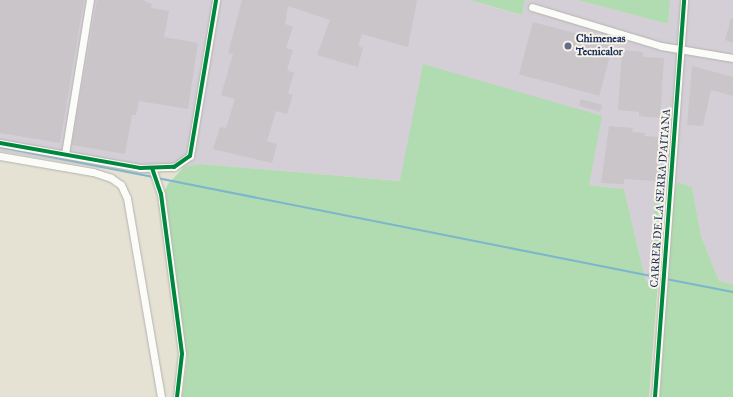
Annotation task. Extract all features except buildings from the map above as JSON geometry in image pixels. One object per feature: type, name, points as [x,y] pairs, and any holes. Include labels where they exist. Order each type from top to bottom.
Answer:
[{"type":"street","points":[[65,154],[90,0]]},
{"type":"street","points":[[0,143],[152,168],[174,166],[190,156],[216,0]]},
{"type":"street","name":"CARRER DE LA SERRA D'AITANA","points":[[655,397],[682,48],[684,0]]},
{"type":"street","points":[[532,7],[661,46],[682,48],[733,58]]},
{"type":"street","points":[[0,156],[93,172],[111,178],[121,185],[127,198],[161,397]]},
{"type":"street","points":[[152,168],[161,194],[182,354],[177,397]]},
{"type":"shaded area","points":[[0,0],[470,0],[521,15],[525,0],[577,0],[668,24],[670,0],[733,0],[733,284],[719,281],[701,236],[692,187],[677,182],[672,202],[665,192],[655,192],[650,282],[646,282],[624,189],[589,185],[423,65],[401,181],[201,164],[142,175],[0,151]]},
{"type":"green space","points":[[470,0],[525,0],[522,15]]},
{"type":"green space","points":[[577,0],[670,0],[668,24]]},
{"type":"green space","points":[[423,64],[602,116],[589,185],[624,189],[646,282],[650,282],[655,191],[665,192],[649,397],[182,397],[187,359],[164,192],[168,184],[184,167],[201,164],[400,181]]},
{"type":"green space","points":[[677,182],[692,187],[701,236],[719,281],[733,284],[733,397],[660,397],[672,202]]},
{"type":"waterway","points":[[0,147],[153,177]]},
{"type":"waterway","points":[[157,178],[661,278]]},
{"type":"waterway","points":[[666,279],[733,292]]},
{"type":"cycle path","points":[[0,143],[140,168],[174,167],[190,156],[216,0]]},
{"type":"cycle path","points":[[655,397],[684,0]]},
{"type":"cycle path","points":[[152,168],[161,194],[182,354],[177,397]]},
{"type":"place","name":"Chimeneas Tecnicalor","points":[[568,46]]}]
